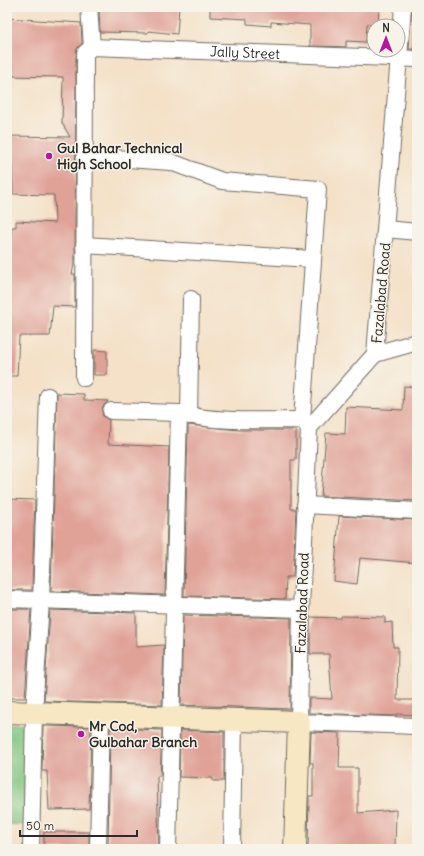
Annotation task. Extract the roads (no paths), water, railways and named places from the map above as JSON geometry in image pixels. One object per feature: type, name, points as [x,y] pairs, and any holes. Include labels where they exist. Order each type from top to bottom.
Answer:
[{"type":"street","points":[[84,378],[85,53],[92,47],[88,7]]},
{"type":"street","name":"Fazalabad Road","points":[[402,18],[403,7]]},
{"type":"street","name":"Jally Street","points":[[92,47],[366,56]]},
{"type":"street","name":"Fazalabad Road","points":[[299,722],[301,609],[306,504],[306,424],[375,354],[386,229],[398,58]]},
{"type":"street","name":"Jally Street","points":[[406,58],[417,59]]},
{"type":"street","points":[[85,156],[171,162],[222,181],[318,189],[312,259],[306,424],[184,415],[111,412]]},
{"type":"street","points":[[386,229],[417,232]]},
{"type":"street","points":[[84,245],[312,259]]},
{"type":"street","points":[[168,849],[174,605],[191,299]]},
{"type":"street","points":[[375,354],[417,342]]},
{"type":"street","points":[[31,849],[34,713],[41,601],[48,396]]},
{"type":"street","points":[[306,504],[417,511]]},
{"type":"street","points":[[7,599],[301,609]]},
{"type":"street","points":[[7,712],[417,726]]},
{"type":"street","points":[[98,849],[101,715]]},
{"type":"street","points":[[232,849],[234,720]]},
{"type":"street","points":[[295,849],[299,722]]},
{"type":"place","name":"Gul Bahar Technical High School","points":[[49,156]]},
{"type":"place","name":"Mr Cod, Gulbahar Branch","points":[[81,734]]}]
